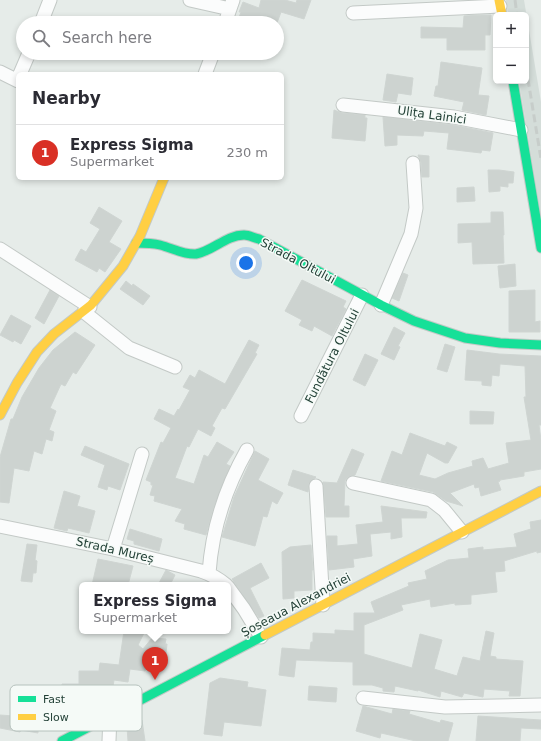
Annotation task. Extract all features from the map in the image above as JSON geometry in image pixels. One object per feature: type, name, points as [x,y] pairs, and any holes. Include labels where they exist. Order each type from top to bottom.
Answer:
[{"type":"street","points":[[44,16],[50,0]]},
{"type":"street","points":[[190,0],[231,5],[227,16]]},
{"type":"street","points":[[354,13],[500,7]]},
{"type":"street","points":[[21,72],[26,60]]},
{"type":"street","points":[[206,72],[210,60]]},
{"type":"street","points":[[0,72],[16,77]]},
{"type":"street","points":[[513,84],[541,248]]},
{"type":"street","name":"Ulița Lainici","points":[[343,105],[454,117],[521,130]]},
{"type":"street","points":[[381,305],[412,234],[416,208],[413,163]]},
{"type":"street","points":[[0,415],[11,392],[30,361],[55,333],[87,309],[123,264],[136,243],[163,180]]},
{"type":"street","name":"Strada Oltului","points":[[136,243],[157,244],[194,254],[204,252],[243,234],[259,239],[362,295],[414,321],[465,338],[500,343],[541,344]]},
{"type":"street","points":[[0,249],[87,309],[129,348],[175,367]]},
{"type":"street","name":"Fundătura Oltului","points":[[302,416],[362,295]]},
{"type":"street","points":[[209,573],[210,554],[226,494],[247,450]]},
{"type":"street","points":[[113,549],[142,454]]},
{"type":"street","points":[[353,483],[431,500],[444,510],[462,532]]},
{"type":"street","points":[[316,486],[323,605]]},
{"type":"street","name":"Șoseaua Alexandriei","points":[[142,699],[541,491]]},
{"type":"street","name":"Strada Mureș","points":[[0,526],[113,549],[209,573],[223,582]]},
{"type":"street","points":[[231,591],[261,637]]},
{"type":"street","points":[[364,698],[445,707],[541,705]]},
{"type":"street","name":"Șoseaua Alexandriei","points":[[62,741],[81,731]]},
{"type":"street","points":[[109,731],[109,741]]},
{"type":"shaded area","points":[[506,0],[524,0],[526,12],[508,12]]},
{"type":"shaded area","points":[[529,30],[541,102],[541,215],[519,84],[529,84]]},
{"type":"building","points":[[261,0],[285,0],[296,3],[297,0],[311,0],[304,19],[281,12],[280,16],[240,16],[241,12],[239,12],[243,2],[259,8]]},
{"type":"building","points":[[491,15],[490,35],[485,35],[485,50],[447,50],[447,38],[421,38],[421,27],[463,28],[464,16]]},
{"type":"building","points":[[441,62],[482,68],[478,95],[489,96],[486,115],[462,110],[464,102],[434,96],[436,86],[438,86]]},
{"type":"building","points":[[387,74],[413,78],[411,95],[398,93],[396,102],[383,100]]},
{"type":"building","points":[[334,110],[342,113],[365,115],[365,118],[367,118],[365,141],[332,138]]},
{"type":"building","points":[[383,117],[453,125],[493,133],[490,151],[482,150],[481,153],[447,149],[449,133],[424,131],[423,136],[397,135],[397,145],[385,146]]},
{"type":"building","points":[[418,155],[429,156],[429,177],[422,177],[421,162]]},
{"type":"building","points":[[488,170],[514,172],[513,183],[508,183],[508,187],[500,186],[500,191],[489,192]]},
{"type":"building","points":[[474,187],[475,201],[457,202],[457,188]]},
{"type":"building","points":[[99,207],[122,221],[109,242],[121,249],[105,272],[99,268],[97,272],[75,260],[81,249],[86,252],[100,229],[90,223]]},
{"type":"building","points":[[491,212],[503,212],[504,263],[473,264],[472,242],[458,243],[458,224],[491,223]]},
{"type":"building","points":[[515,264],[516,286],[500,288],[498,266]]},
{"type":"building","points":[[403,273],[408,275],[399,301],[392,298]]},
{"type":"building","points":[[302,280],[346,301],[343,307],[346,309],[332,336],[314,326],[312,331],[299,325],[302,320],[285,311]]},
{"type":"building","points":[[126,281],[150,296],[143,305],[120,289]]},
{"type":"building","points":[[50,290],[59,296],[44,324],[35,318]]},
{"type":"building","points":[[535,290],[535,322],[540,321],[540,332],[509,332],[509,291]]},
{"type":"building","points":[[11,315],[31,326],[21,344],[14,340],[13,342],[0,335]]},
{"type":"building","points":[[394,327],[405,333],[398,346],[400,347],[394,360],[381,354]]},
{"type":"building","points":[[75,332],[95,345],[76,374],[73,372],[65,386],[61,384],[50,408],[56,411],[49,430],[54,432],[52,441],[46,439],[42,454],[34,451],[29,471],[14,468],[9,503],[0,502],[0,457],[11,419],[13,419],[22,397],[39,368],[53,350]]},
{"type":"building","points":[[249,340],[259,345],[255,353],[257,354],[225,409],[222,408],[212,426],[215,428],[211,436],[198,429],[189,447],[187,446],[175,478],[194,484],[204,455],[208,457],[217,442],[234,452],[226,464],[230,466],[214,507],[206,535],[184,529],[185,524],[175,521],[182,509],[154,501],[155,496],[150,495],[153,485],[151,485],[151,482],[146,480],[161,442],[163,443],[171,428],[154,419],[159,409],[174,416],[190,390],[183,387],[190,375],[195,378],[199,370],[225,384]]},
{"type":"building","points":[[445,344],[455,347],[447,372],[437,369]]},
{"type":"building","points":[[467,350],[499,354],[541,356],[541,425],[539,425],[541,440],[541,469],[524,472],[524,476],[500,480],[498,482],[501,490],[481,496],[479,487],[475,488],[474,484],[450,493],[463,506],[446,501],[433,492],[381,481],[392,451],[402,455],[410,433],[445,446],[447,442],[457,447],[448,463],[445,463],[427,453],[419,475],[435,479],[448,473],[473,466],[472,461],[483,458],[488,469],[509,463],[506,443],[531,440],[524,397],[526,397],[525,366],[500,364],[499,376],[492,375],[491,386],[482,385],[482,381],[465,380]]},
{"type":"building","points":[[365,354],[378,360],[365,386],[353,380]]},
{"type":"building","points":[[470,411],[494,412],[493,424],[470,424]]},
{"type":"building","points":[[85,446],[129,464],[120,490],[108,486],[107,490],[98,487],[105,465],[81,455]]},
{"type":"building","points":[[352,449],[364,454],[355,475],[350,476],[345,481],[344,506],[349,506],[349,517],[326,517],[323,482],[337,483]]},
{"type":"building","points":[[255,451],[269,459],[258,480],[283,493],[277,504],[272,501],[267,517],[263,516],[255,546],[222,537],[234,497]]},
{"type":"building","points":[[293,470],[316,477],[309,483],[308,492],[288,485]]},
{"type":"building","points":[[64,491],[80,496],[77,506],[95,511],[89,533],[68,528],[67,531],[54,528]]},
{"type":"building","points":[[381,506],[427,512],[426,518],[401,518],[402,537],[391,539],[391,532],[370,534],[372,556],[353,559],[354,567],[329,570],[327,536],[337,536],[337,546],[358,544],[356,525],[383,522]]},
{"type":"building","points":[[541,520],[541,552],[537,553],[537,551],[504,561],[505,571],[495,572],[497,592],[471,595],[471,604],[455,605],[455,603],[431,607],[430,599],[401,605],[403,610],[364,625],[364,654],[412,668],[420,634],[442,640],[434,669],[457,676],[463,657],[480,661],[486,631],[494,633],[490,656],[496,657],[496,659],[523,661],[520,696],[509,696],[510,691],[484,689],[483,697],[464,693],[462,697],[441,691],[440,697],[418,690],[395,686],[394,692],[383,691],[383,688],[372,685],[353,685],[353,662],[296,660],[294,677],[279,675],[282,648],[310,650],[311,642],[313,642],[313,633],[335,634],[335,630],[354,631],[354,613],[375,613],[371,602],[409,586],[408,583],[427,579],[425,571],[448,560],[469,558],[468,549],[483,547],[483,550],[517,547],[514,534],[531,529],[530,522]]},
{"type":"building","points":[[130,529],[162,539],[159,551],[134,544],[134,541],[127,539]]},
{"type":"building","points":[[27,544],[37,545],[35,560],[37,561],[36,573],[33,573],[32,582],[21,581]]},
{"type":"building","points":[[311,545],[313,570],[312,590],[294,591],[294,598],[283,599],[282,552],[290,547]]},
{"type":"building","points":[[98,559],[133,566],[129,582],[93,582]]},
{"type":"building","points":[[261,563],[269,578],[250,588],[264,616],[259,618],[232,579]]},
{"type":"building","points":[[166,570],[175,575],[172,582],[160,582]]},
{"type":"building","points":[[124,634],[144,634],[138,645],[143,649],[152,638],[166,639],[165,644],[167,644],[165,662],[147,660],[145,671],[130,669],[128,682],[114,680],[113,685],[62,685],[79,684],[79,671],[99,671],[100,663],[119,665]]},
{"type":"building","points":[[220,678],[248,682],[247,687],[266,690],[261,726],[224,722],[222,736],[204,734],[210,683]]},
{"type":"building","points":[[309,686],[337,688],[336,702],[308,700]]},
{"type":"building","points":[[363,706],[392,714],[393,709],[410,711],[409,714],[440,723],[441,720],[453,723],[448,741],[416,741],[381,733],[380,738],[356,731]]},
{"type":"building","points":[[0,715],[10,716],[10,730],[0,728]]},
{"type":"building","points":[[478,716],[541,720],[541,729],[521,728],[520,741],[476,741]]},
{"type":"building","points":[[142,720],[145,741],[128,741],[127,731],[142,731]]},
{"type":"building","points":[[27,731],[38,731],[38,733]]},
{"type":"railway","points":[[515,0],[517,12]]},
{"type":"railway","points":[[529,84],[541,159]]},
{"type":"traffic: fast","points":[[514,84],[541,248]]},
{"type":"traffic: fast","points":[[136,243],[157,244],[182,252],[196,254],[208,250],[225,240],[237,236],[248,235],[259,239],[381,305],[414,321],[465,338],[500,343],[541,345]]},
{"type":"traffic: fast","points":[[142,699],[265,635]]},
{"type":"traffic: fast","points":[[62,741],[81,731]]},
{"type":"traffic: slow","points":[[499,0],[501,12]]},
{"type":"traffic: slow","points":[[0,415],[17,383],[37,352],[54,334],[91,305],[123,266],[140,236],[163,180]]},
{"type":"traffic: slow","points":[[265,635],[541,491]]},
{"type":"place","name":"Express Sigma","points":[[155,680]]}]
